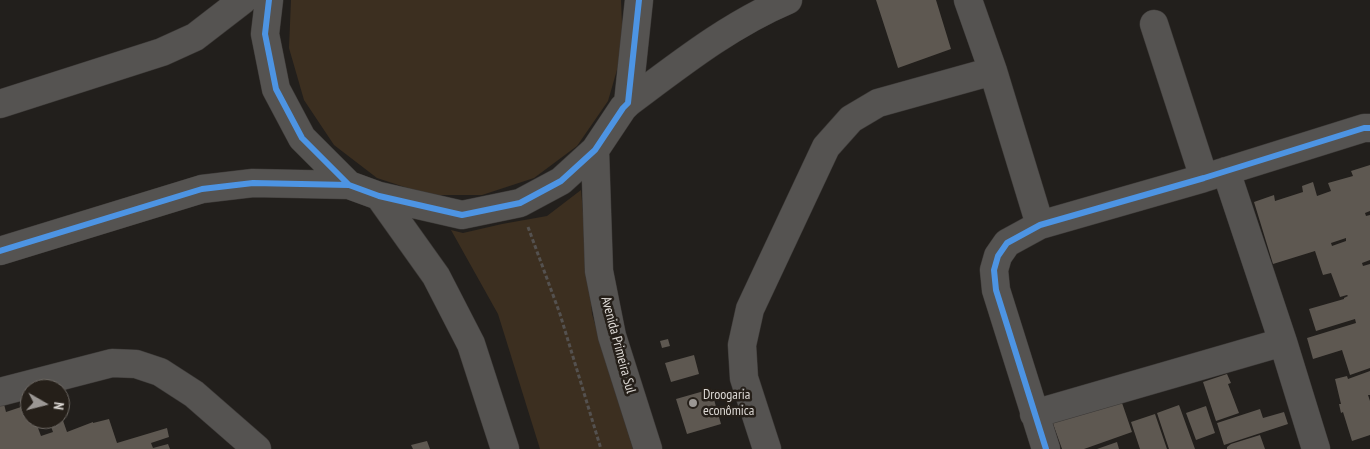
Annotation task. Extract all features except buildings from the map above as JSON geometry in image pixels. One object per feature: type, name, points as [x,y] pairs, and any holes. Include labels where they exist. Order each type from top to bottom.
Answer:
[{"type":"street","points":[[0,104],[162,52],[195,37],[243,0]]},
{"type":"street","points":[[269,0],[265,34],[276,89],[302,138],[349,185]]},
{"type":"street","points":[[628,103],[639,0]]},
{"type":"street","points":[[0,251],[202,189],[253,183],[349,185],[379,196],[462,215],[520,203],[561,181],[595,150],[628,103],[707,44],[771,7],[788,0]]},
{"type":"street","points":[[968,0],[1040,225]]},
{"type":"street","points":[[1154,24],[1283,342],[1316,449]]},
{"type":"street","points":[[767,449],[744,378],[742,345],[750,309],[826,147],[851,119],[878,103],[992,71]]},
{"type":"street","points":[[1046,449],[996,290],[994,270],[998,256],[1007,243],[1040,225],[1364,128],[1370,128]]},
{"type":"street","name":"Avenida Primeira Sul","points":[[595,150],[599,271],[612,336],[648,449]]},
{"type":"street","points":[[379,196],[436,276],[471,344],[505,449]]},
{"type":"street","points":[[1034,414],[1283,342]]},
{"type":"street","points":[[0,392],[112,363],[136,364],[160,372],[194,394],[257,449]]},
{"type":"path","points":[[520,203],[560,314],[601,449]]},
{"type":"shaded area","points":[[291,0],[621,0],[623,49],[608,101],[577,146],[534,178],[482,195],[429,195],[377,178],[334,145],[304,100],[289,48]]},
{"type":"shaded area","points":[[581,190],[592,314],[633,449],[540,449],[498,314],[451,230],[463,233],[547,216]]},
{"type":"cycle path","points":[[269,0],[265,34],[276,89],[302,138],[349,185],[379,196],[462,215],[520,203],[561,181],[595,150],[628,103],[639,0]]},
{"type":"cycle path","points":[[1046,449],[996,290],[994,270],[998,256],[1007,243],[1040,225],[1204,178],[1364,128],[1370,128]]},
{"type":"cycle path","points":[[0,251],[202,189],[253,183],[349,185]]},
{"type":"place","name":"Droogaria econômica","points":[[693,403]]}]
